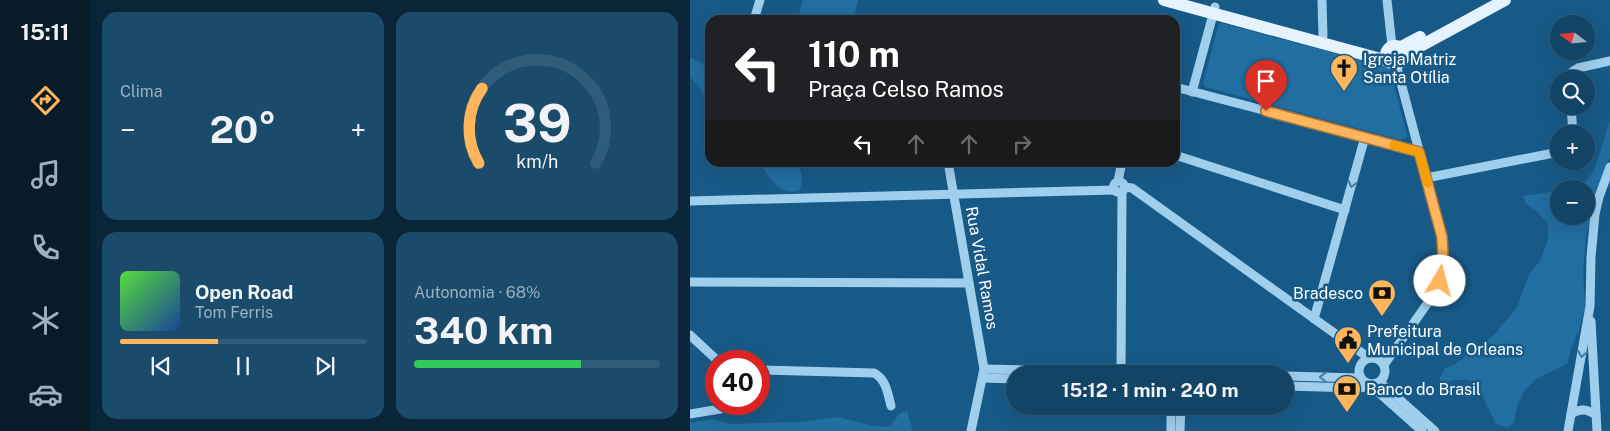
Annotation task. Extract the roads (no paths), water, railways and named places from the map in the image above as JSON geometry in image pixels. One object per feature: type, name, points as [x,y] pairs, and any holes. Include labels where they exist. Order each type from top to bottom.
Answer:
[{"type":"main road","points":[[1167,0],[1395,54],[1488,0]]},
{"type":"main road","points":[[1190,0],[1214,10],[1395,54],[1506,0]]},
{"type":"street","points":[[756,15],[760,0]]},
{"type":"street","points":[[1322,0],[1323,36]]},
{"type":"street","points":[[1294,386],[1357,388],[1380,382],[1384,376],[1384,365],[1434,294],[1440,281],[1443,256],[1442,237],[1395,54],[1387,0]]},
{"type":"street","points":[[1192,92],[1214,10]]},
{"type":"street","points":[[1575,70],[1610,61]]},
{"type":"street","points":[[1180,88],[1419,152]]},
{"type":"street","points":[[1314,319],[1365,137]]},
{"type":"street","points":[[1426,178],[1550,154]]},
{"type":"street","points":[[1180,158],[1345,210]]},
{"type":"street","name":"Rua Vidal Ramos","points":[[949,167],[984,374]]},
{"type":"street","points":[[1121,365],[1120,188],[1122,167]]},
{"type":"street","points":[[1597,431],[1590,306],[1594,222],[1599,197],[1610,167]]},
{"type":"street","points":[[690,201],[1132,188],[1369,358],[1377,359],[1384,365]]},
{"type":"street","points":[[690,282],[970,283]]},
{"type":"street","points":[[1568,431],[1590,306]]},
{"type":"street","points":[[690,335],[706,350]]},
{"type":"street","points":[[1360,378],[1360,366],[1369,358]]},
{"type":"street","points":[[770,370],[874,373],[884,382],[891,406]]},
{"type":"street","points":[[984,374],[1006,374]]},
{"type":"street","points":[[984,374],[1006,378]]},
{"type":"street","points":[[972,431],[984,374]]},
{"type":"street","points":[[1294,376],[1360,378],[1435,431]]},
{"type":"street","points":[[1380,382],[1422,431]]},
{"type":"street","points":[[1572,414],[1585,410],[1596,415]]},
{"type":"street","points":[[690,414],[705,412]]},
{"type":"street","points":[[1171,415],[1171,431]]},
{"type":"street","points":[[1180,415],[1180,431]]},
{"type":"place","name":"Igreja Matriz Santa Otília","points":[[1344,92]]},
{"type":"place","name":"Bradesco","points":[[1382,317]]},
{"type":"place","name":"Prefeitura Municipal de Orleans","points":[[1348,364]]},
{"type":"place","name":"Banco do Brasil","points":[[1347,413]]}]
